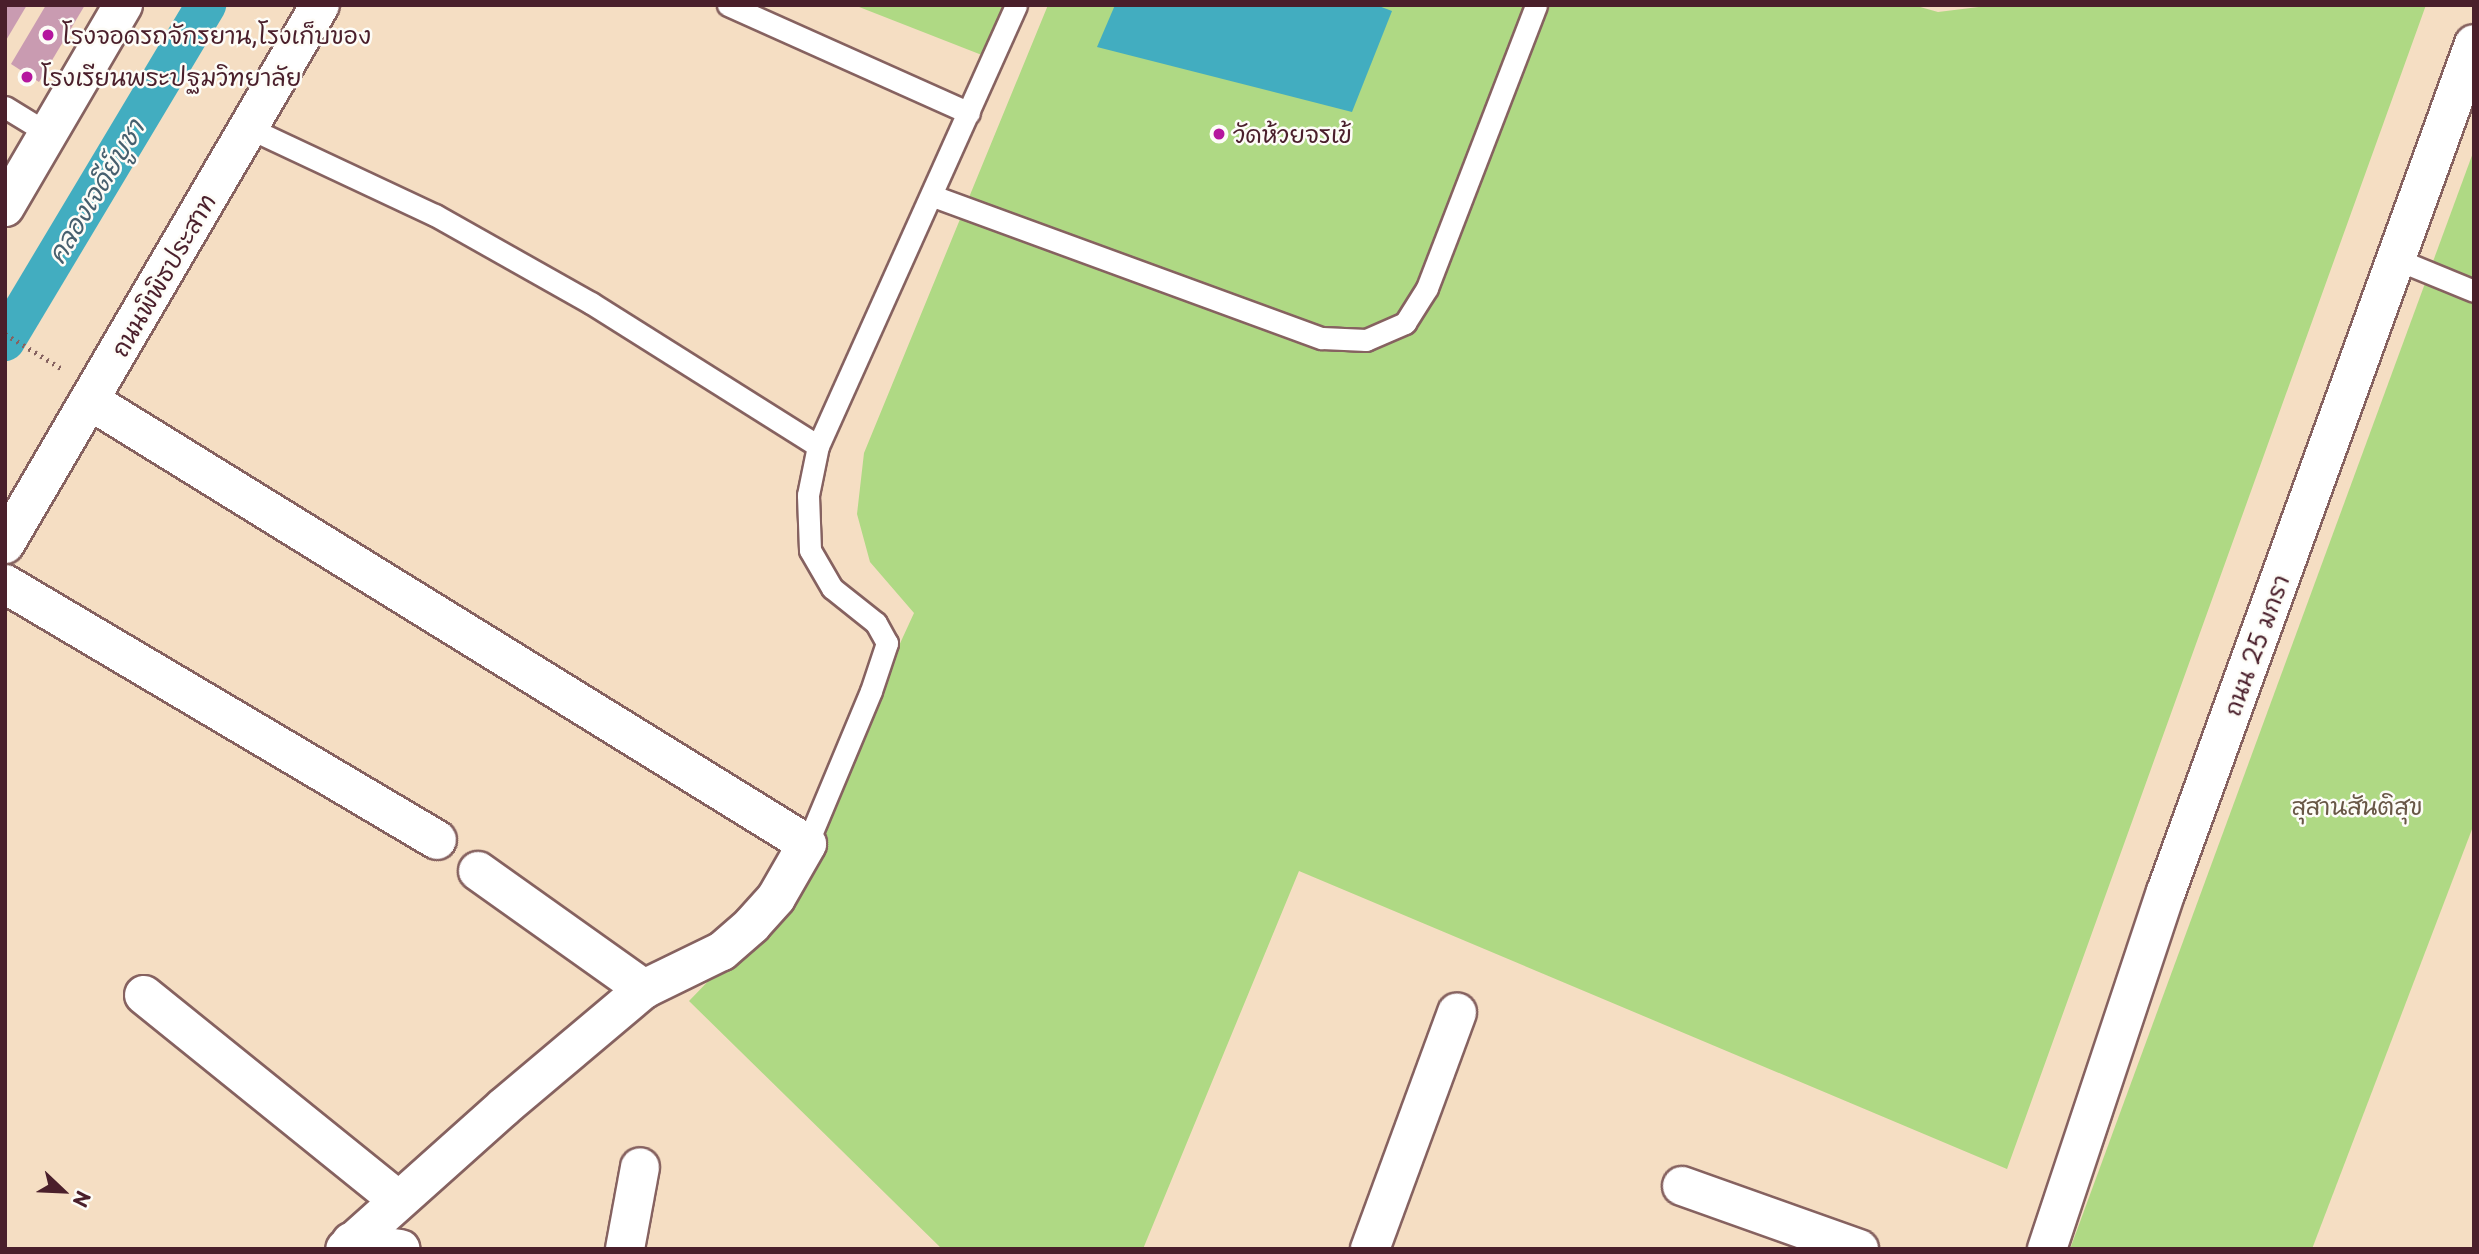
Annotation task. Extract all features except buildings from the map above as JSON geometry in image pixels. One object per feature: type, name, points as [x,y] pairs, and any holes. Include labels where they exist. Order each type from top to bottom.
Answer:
[{"type":"street","points":[[5,207],[123,5]]},
{"type":"street","name":"ถนนพิพิธประสาท","points":[[5,544],[82,388],[248,128],[320,5]]},
{"type":"street","name":"ถนน 25 มกรา","points":[[2047,1249],[2166,892],[2474,44]]},
{"type":"street","points":[[82,388],[807,844],[776,898],[752,925],[722,950],[644,989],[348,1245]]},
{"type":"street","points":[[5,584],[437,840]]},
{"type":"street","points":[[478,871],[644,989]]},
{"type":"street","points":[[144,995],[398,1200]]},
{"type":"street","points":[[1370,1249],[1457,1013]]},
{"type":"street","points":[[625,1249],[640,1167]]},
{"type":"street","points":[[1682,1186],[1859,1249]]},
{"type":"street","points":[[348,1245],[401,1249]]},
{"type":"lane","points":[[728,5],[969,113]]},
{"type":"lane","points":[[807,844],[872,691],[887,642],[876,623],[832,588],[810,550],[808,495],[818,446],[933,196],[1016,5]]},
{"type":"lane","points":[[933,196],[1322,338],[1366,340],[1405,323],[1427,288],[1536,5]]},
{"type":"lane","points":[[5,107],[49,134]]},
{"type":"lane","points":[[248,128],[435,215],[591,303],[818,446]]},
{"type":"lane","points":[[2396,259],[2474,291]]},
{"type":"path","points":[[5,334],[82,388]]},
{"type":"green space","points":[[854,5],[1016,5],[992,59]]},
{"type":"green space","points":[[1048,5],[1913,5],[1938,12],[1995,5],[2426,5],[2007,1169],[1299,871],[1143,1249],[942,1249],[689,1001],[747,941],[795,872],[914,613],[870,562],[857,514],[864,453]]},
{"type":"green space","name":"สุสานสันติสุข","points":[[2474,150],[2474,824],[2312,1249],[2070,1249]]},
{"type":"water","points":[[1115,5],[1376,5],[1392,11],[1352,112],[1097,47]]},
{"type":"waterway","name":"คลองเจดีย์บูชา","points":[[5,341],[206,5]]},
{"type":"place","name":"โรงจอดรถจักรยาน,โรงเก็บของ","points":[[48,35]]},
{"type":"place","name":"โรงเรียนพระปฐมวิทยาลัย","points":[[27,77]]},
{"type":"place","name":"วัดห้วยจรเข้","points":[[1219,134]]}]
